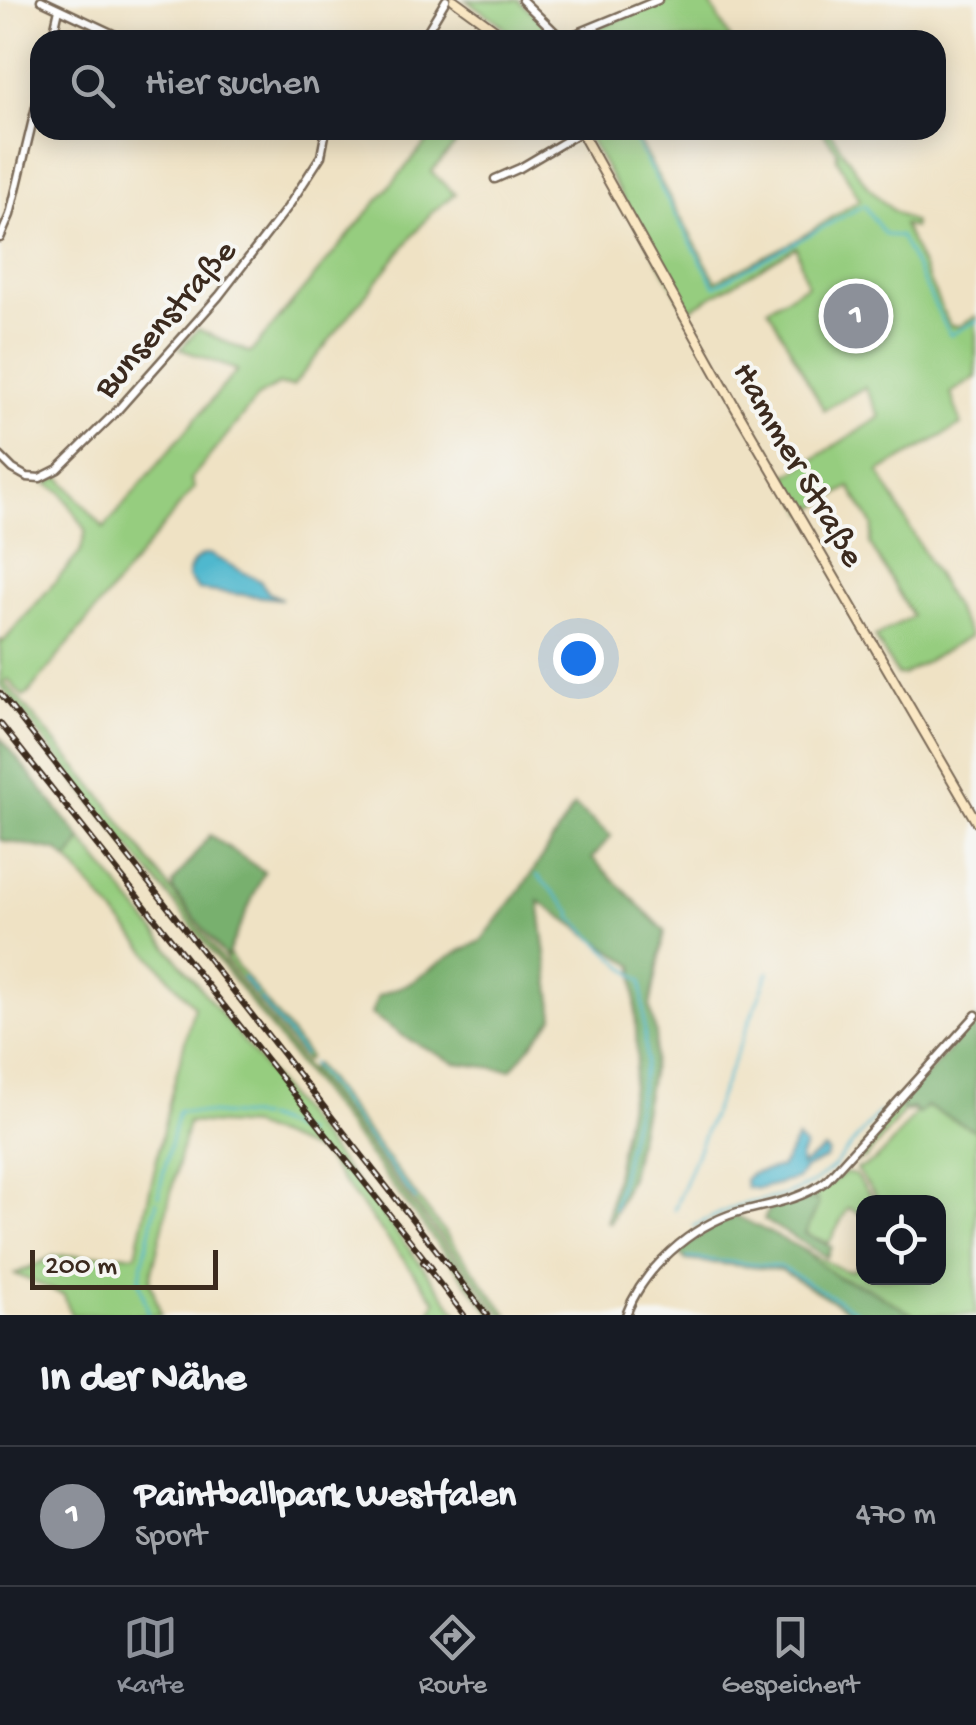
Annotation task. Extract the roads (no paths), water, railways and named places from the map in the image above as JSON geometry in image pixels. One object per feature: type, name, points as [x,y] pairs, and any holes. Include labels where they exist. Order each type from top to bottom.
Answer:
[{"type":"main road","points":[[454,0],[494,30]]},
{"type":"main road","name":"Hammer Straße","points":[[585,140],[734,406],[976,821]]},
{"type":"street","points":[[41,0],[105,30]]},
{"type":"street","points":[[428,30],[446,0]]},
{"type":"street","points":[[522,0],[553,30]]},
{"type":"street","points":[[585,30],[658,0]]},
{"type":"street","points":[[55,30],[60,9]]},
{"type":"street","points":[[0,238],[10,215],[30,132]]},
{"type":"street","name":"Bunsenstraße","points":[[0,456],[13,469],[40,478],[58,469],[116,412],[219,296],[313,172],[326,140]]},
{"type":"street","name":"Hammer Straße","points":[[495,179],[565,140]]},
{"type":"street","points":[[626,1315],[660,1263],[690,1237],[724,1217],[795,1199],[826,1181],[976,1014]]},
{"type":"water","points":[[209,554],[260,581],[269,593],[282,599],[198,590],[188,578],[190,569],[197,559]]},
{"type":"water","points":[[797,1138],[805,1147],[801,1166],[824,1149],[828,1152],[826,1158],[804,1169],[797,1179],[758,1189],[746,1187],[745,1179],[750,1174],[782,1167]]},
{"type":"waterway","points":[[635,140],[715,286],[864,205],[885,235],[900,236],[950,335],[976,321]]},
{"type":"waterway","points":[[537,875],[571,911],[572,918],[642,981],[646,1061],[614,1209]]},
{"type":"waterway","points":[[674,1210],[769,972]]},
{"type":"waterway","points":[[243,977],[256,994]]},
{"type":"waterway","points":[[260,999],[304,1055]]},
{"type":"waterway","points":[[311,1063],[416,1200]]},
{"type":"waterway","points":[[158,1196],[178,1111],[260,1117]]},
{"type":"waterway","points":[[694,1226],[736,1206],[786,1195],[813,1183],[833,1167],[879,1112]]},
{"type":"waterway","points":[[264,1118],[305,1134]]},
{"type":"waterway","points":[[149,1315],[139,1280],[157,1201]]},
{"type":"waterway","points":[[687,1258],[781,1267],[863,1315]]},
{"type":"railway","points":[[0,693],[487,1315]]},
{"type":"railway","points":[[0,723],[432,1268]]},
{"type":"railway","points":[[423,1262],[464,1315]]},
{"type":"place","name":"Paintballpark Westfalen","points":[[856,316]]}]
